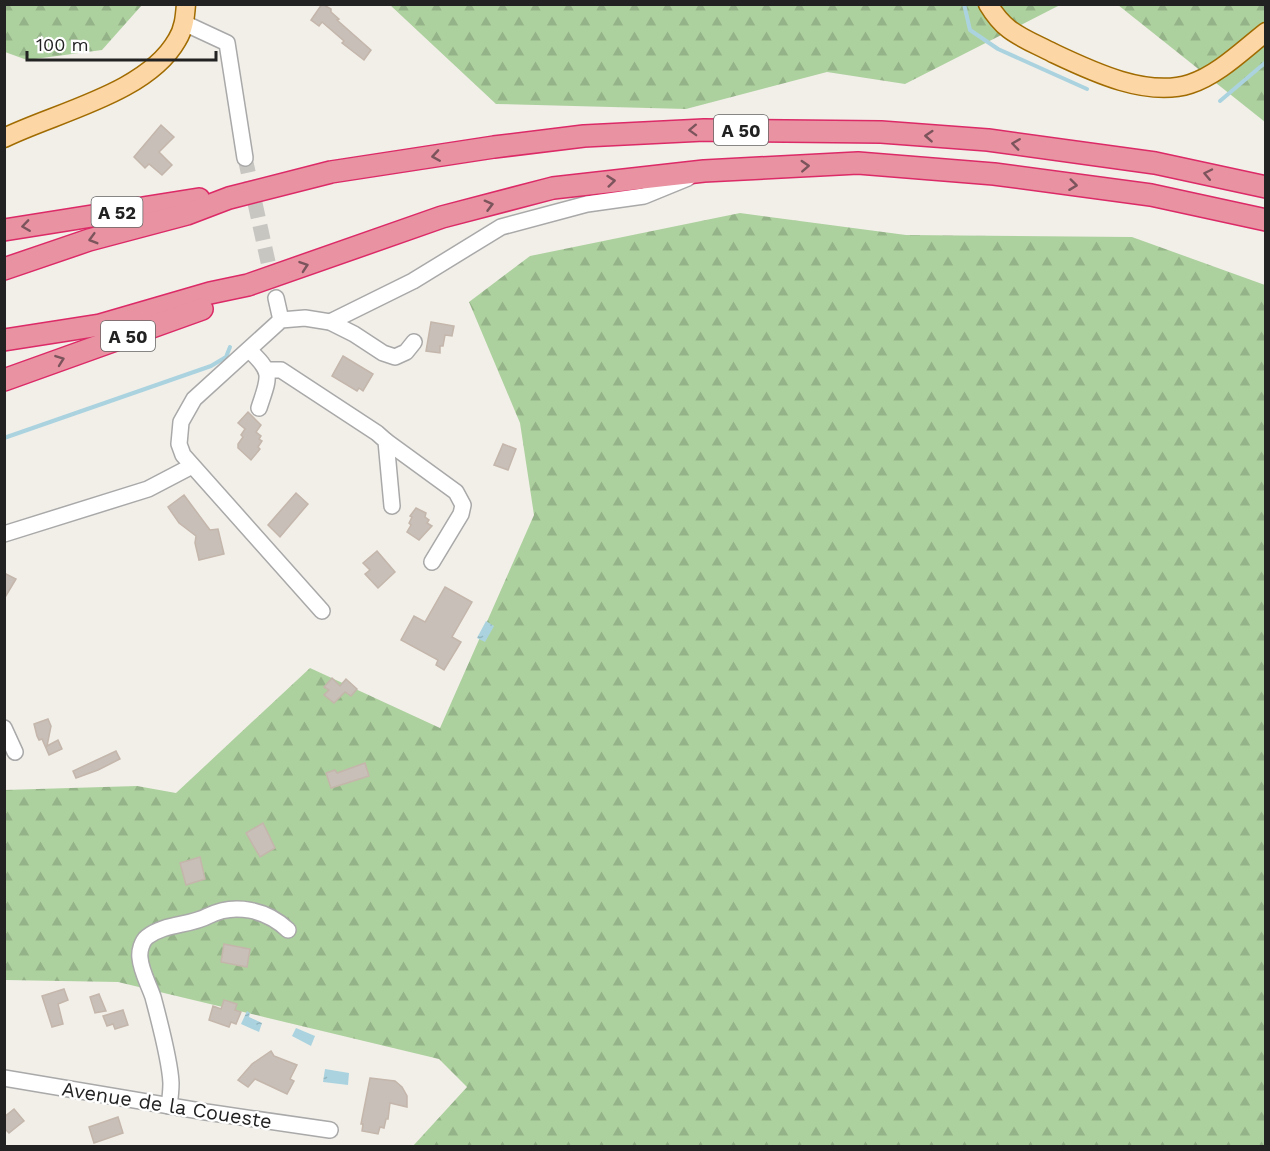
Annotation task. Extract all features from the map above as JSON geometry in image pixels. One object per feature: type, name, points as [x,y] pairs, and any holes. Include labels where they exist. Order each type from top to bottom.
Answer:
[{"type":"highway","name":"A 50","points":[[4,268],[89,240],[187,214],[229,198],[331,172],[584,136],[704,130],[881,132],[988,140],[1155,163],[1266,187]]},
{"type":"highway","name":"A 50","points":[[4,380],[213,305],[248,285],[442,217],[552,188],[704,171],[858,163],[994,174],[1151,195],[1266,220]]},
{"type":"highway","name":"A 52","points":[[4,230],[187,200],[229,198]]},
{"type":"highway","points":[[4,340],[100,325],[210,293],[248,285]]},
{"type":"main road","points":[[4,138],[30,125],[124,88],[153,68],[178,39],[184,23],[186,4]]},
{"type":"main road","points":[[988,4],[995,16],[1008,28],[1034,44],[1096,73],[1130,83],[1159,87],[1189,84],[1207,75],[1266,32]]},
{"type":"street","points":[[184,23],[227,43],[245,158]]},
{"type":"street","points":[[330,322],[413,281],[501,227],[587,204],[644,196],[704,171]]},
{"type":"street","points":[[276,298],[281,320]]},
{"type":"street","points":[[322,611],[183,455],[179,444],[179,434],[186,412],[194,399],[281,320],[305,318],[330,322],[383,353],[395,357],[406,352],[414,342]]},
{"type":"street","points":[[249,350],[268,370],[267,384],[260,408]]},
{"type":"street","points":[[268,370],[281,370],[377,433],[456,492],[463,505],[461,514],[432,561]]},
{"type":"street","points":[[386,441],[392,506]]},
{"type":"street","points":[[4,534],[148,489],[192,466]]},
{"type":"street","points":[[4,728],[15,752]]},
{"type":"street","points":[[169,1106],[171,1083],[163,1040],[153,999],[140,961],[140,952],[146,938],[168,927],[200,921],[218,911],[252,910],[260,912],[276,919],[288,930]]},
{"type":"street","name":"Avenue de la Coueste","points":[[4,1078],[330,1130]]},
{"type":"green space","points":[[4,5],[142,5],[102,50],[27,60],[5,52]]},
{"type":"green space","points":[[390,5],[1060,5],[905,84],[827,72],[686,109],[496,104]]},
{"type":"green space","points":[[1118,5],[1265,5],[1265,122]]},
{"type":"green space","points":[[740,213],[906,235],[1132,237],[1265,285],[1265,1146],[413,1146],[467,1087],[439,1059],[118,982],[5,980],[4,790],[137,786],[176,793],[310,668],[440,728],[534,515],[520,423],[469,302],[530,256]]},
{"type":"water","points":[[486,621],[494,626],[485,642],[477,638]]},
{"type":"water","points":[[247,1011],[250,1013],[249,1017],[262,1023],[259,1032],[241,1024]]},
{"type":"water","points":[[296,1028],[315,1036],[311,1046],[292,1036]]},
{"type":"water","points":[[325,1069],[349,1073],[348,1085],[323,1082]]},
{"type":"building","points":[[322,4],[331,9],[331,12],[339,19],[337,20],[371,50],[364,60],[342,43],[344,41],[322,22],[319,26],[311,20]]},
{"type":"building","points":[[161,125],[174,137],[159,152],[172,165],[162,175],[149,164],[145,168],[134,157]]},
{"type":"building","points":[[431,322],[454,326],[452,336],[445,335],[443,346],[440,346],[440,353],[426,351]]},
{"type":"building","points":[[343,356],[373,374],[363,391],[359,388],[357,391],[332,376]]},
{"type":"building","points":[[248,412],[261,425],[256,432],[261,436],[259,439],[262,441],[258,447],[260,449],[251,460],[238,448],[245,429],[238,423]]},
{"type":"building","points":[[503,444],[516,449],[508,470],[494,465]]},
{"type":"building","points":[[296,493],[308,504],[280,537],[268,525]]},
{"type":"building","points":[[184,495],[210,530],[218,529],[224,554],[199,560],[195,543],[196,536],[179,523],[168,507]]},
{"type":"building","points":[[416,508],[426,513],[425,517],[429,520],[427,523],[432,526],[419,540],[407,532],[411,525],[409,523],[412,517],[410,516]]},
{"type":"building","points":[[377,551],[395,572],[378,588],[365,574],[370,570],[363,563]]},
{"type":"building","points":[[4,573],[16,579],[4,599]]},
{"type":"building","points":[[445,587],[472,602],[452,637],[461,642],[444,670],[436,665],[438,660],[401,640],[414,616],[425,622]]},
{"type":"building","points":[[332,678],[340,686],[346,679],[357,689],[351,696],[345,692],[334,703],[324,695],[329,690],[324,687]]},
{"type":"building","points":[[48,719],[51,726],[47,746],[58,740],[62,749],[49,755],[42,739],[39,740],[37,736],[34,724]]},
{"type":"building","points":[[116,751],[120,759],[76,778],[73,771]]},
{"type":"building","points":[[365,763],[369,776],[331,788],[326,773],[335,770],[337,773]]},
{"type":"building","points":[[263,823],[275,848],[260,857],[246,833]]},
{"type":"building","points":[[200,857],[205,879],[186,885],[180,863]]},
{"type":"building","points":[[224,944],[250,949],[247,967],[221,962]]},
{"type":"building","points":[[64,989],[68,1000],[58,1004],[63,1024],[52,1027],[42,996]]},
{"type":"building","points":[[99,994],[106,1011],[95,1013],[90,997]]},
{"type":"building","points":[[224,1000],[237,1004],[235,1010],[241,1012],[236,1024],[231,1022],[229,1027],[209,1020],[213,1006],[221,1009]]},
{"type":"building","points":[[123,1010],[128,1025],[115,1029],[113,1024],[107,1026],[103,1016]]},
{"type":"building","points":[[271,1051],[274,1056],[297,1065],[290,1079],[294,1081],[287,1094],[255,1079],[248,1087],[238,1080],[252,1064]]},
{"type":"building","points":[[370,1078],[395,1081],[407,1096],[407,1107],[390,1103],[388,1119],[386,1119],[384,1128],[380,1127],[378,1134],[362,1131],[363,1124],[361,1124]]},
{"type":"building","points":[[14,1109],[24,1121],[9,1133],[4,1128],[4,1117]]},
{"type":"building","points":[[118,1117],[123,1133],[94,1143],[89,1127]]},
{"type":"waterway","points":[[964,4],[970,30],[998,49],[1087,89]]},
{"type":"waterway","points":[[1220,101],[1266,62]]},
{"type":"waterway","points":[[4,438],[211,366],[226,357],[230,347]]},
{"type":"tunnel","points":[[245,158],[276,298]]}]
